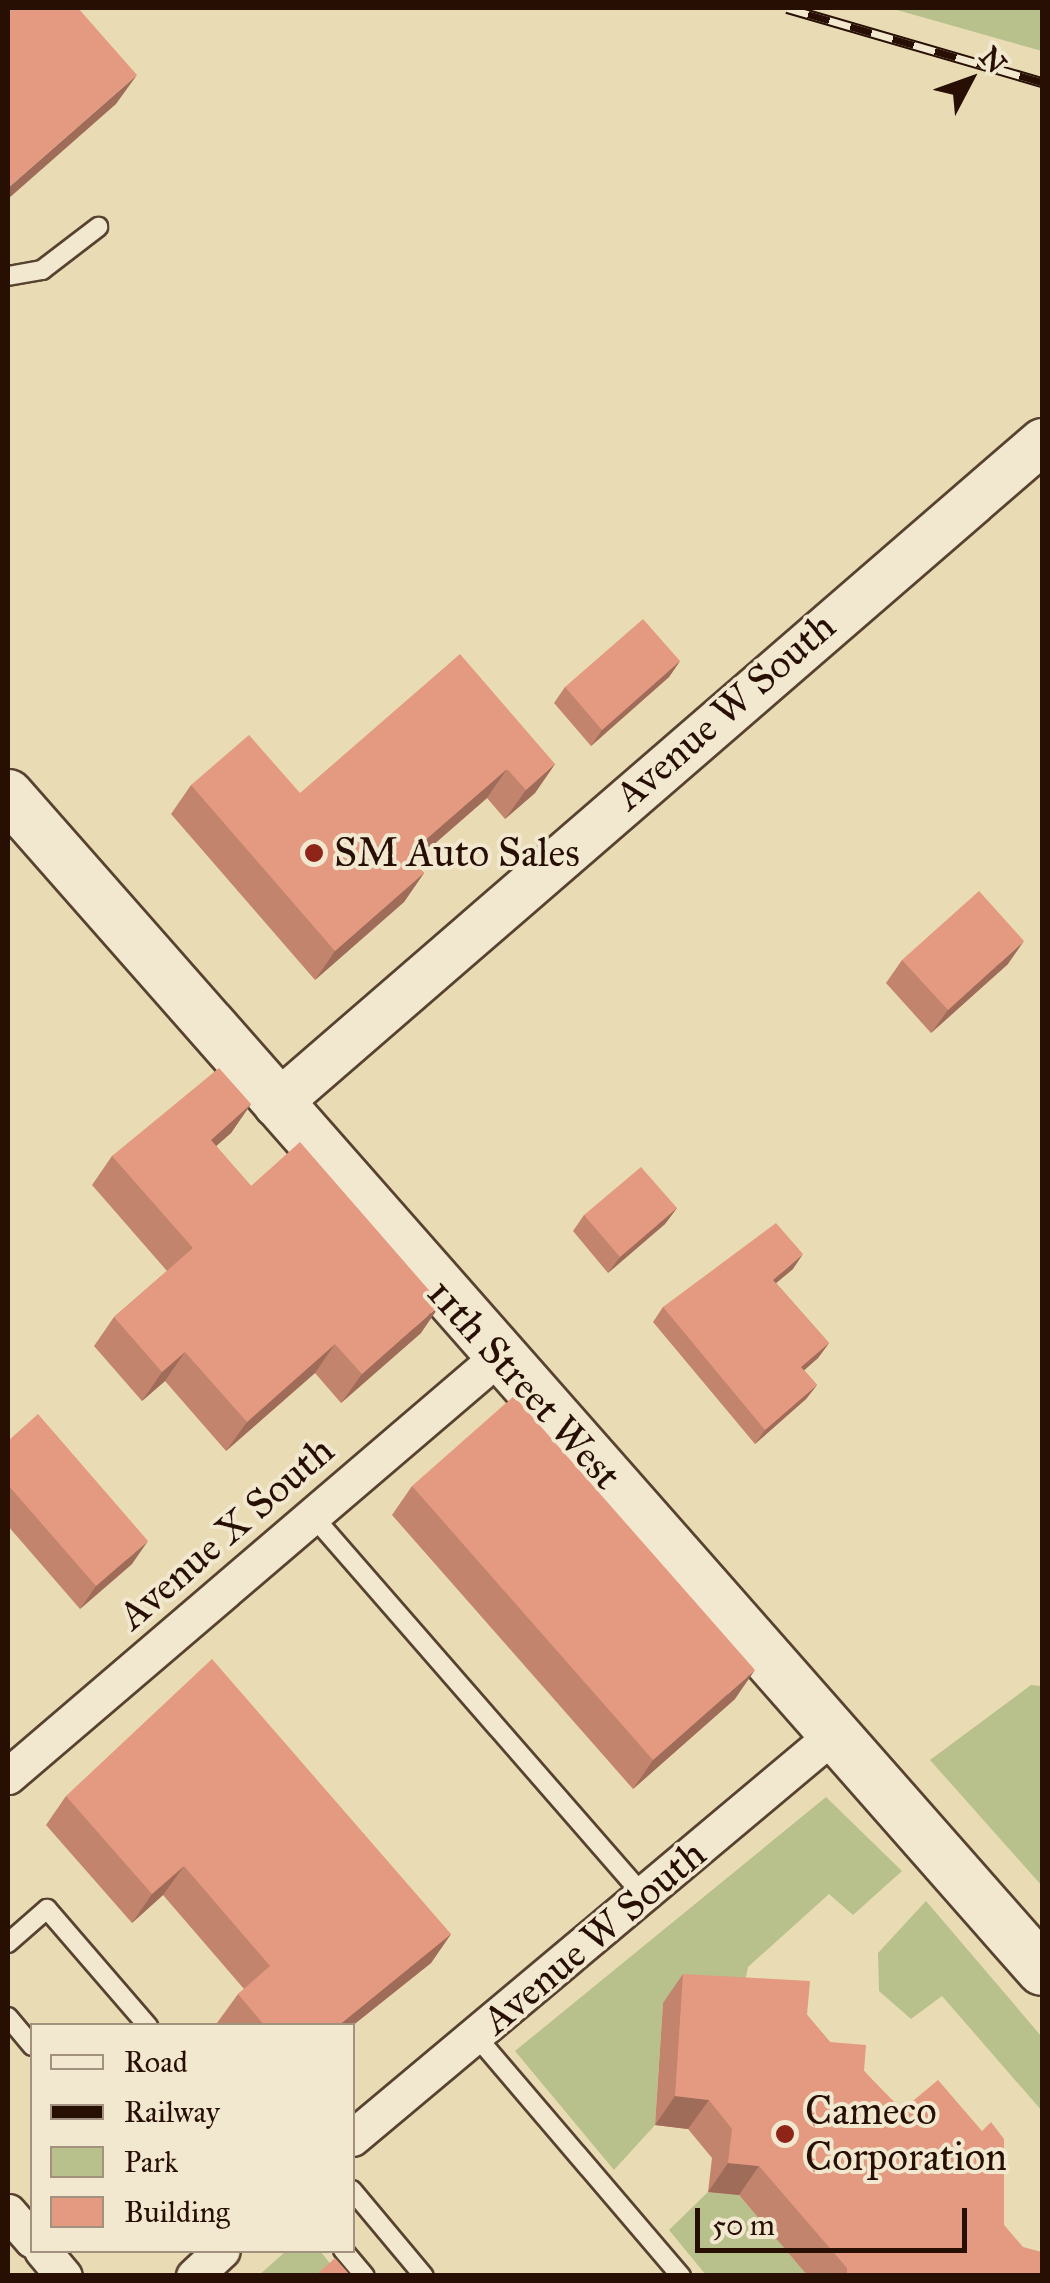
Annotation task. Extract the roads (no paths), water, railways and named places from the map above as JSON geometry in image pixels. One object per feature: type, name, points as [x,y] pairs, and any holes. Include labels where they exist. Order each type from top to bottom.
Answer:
[{"type":"main road","name":"11th Street West","points":[[8,795],[1042,1970]]},
{"type":"street","name":"Avenue W South","points":[[276,1104],[1042,441]]},
{"type":"street","name":"Avenue X South","points":[[8,1776],[500,1356]]},
{"type":"street","name":"Avenue W South","points":[[355,2136],[834,1734]]},
{"type":"street","points":[[8,2212],[30,2238]]},
{"type":"street","points":[[45,2253],[64,2276]]},
{"type":"lane","points":[[8,276],[42,270],[98,227]]},
{"type":"lane","points":[[312,1515],[644,1896]]},
{"type":"lane","points":[[8,1943],[47,1909],[145,2023]]},
{"type":"lane","points":[[8,2017],[30,2044]]},
{"type":"lane","points":[[476,2036],[681,2276]]},
{"type":"lane","points":[[355,2194],[424,2276]]},
{"type":"lane","points":[[346,2253],[365,2276]]},
{"type":"railway","points":[[787,8],[1042,82]]},
{"type":"place","name":"SM Auto Sales","points":[[314,853]]},
{"type":"place","name":"Cameco Corporation","points":[[785,2134]]}]
